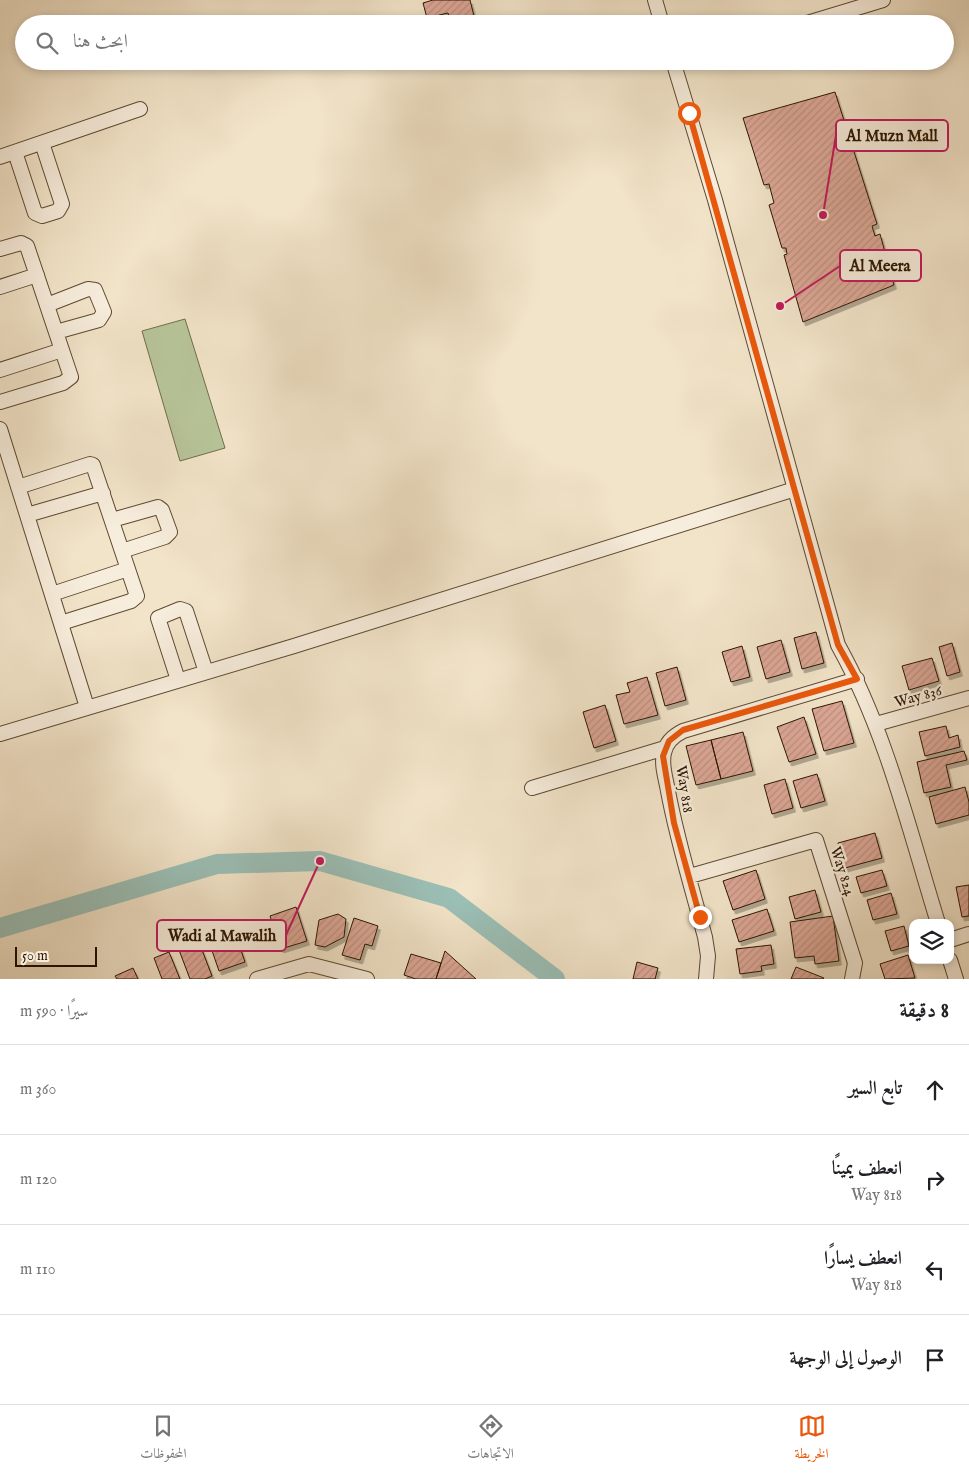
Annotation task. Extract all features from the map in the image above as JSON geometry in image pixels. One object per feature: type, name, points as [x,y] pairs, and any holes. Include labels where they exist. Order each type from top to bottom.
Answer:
[{"type":"street","points":[[655,0],[659,15]]},
{"type":"street","points":[[834,15],[883,0]]},
{"type":"street","points":[[678,70],[838,645],[857,679],[876,724],[937,919]]},
{"type":"street","points":[[0,157],[140,109]]},
{"type":"street","points":[[15,152],[35,213],[42,216],[58,211],[62,204],[42,143]]},
{"type":"street","points":[[0,249],[21,243],[27,246],[71,377],[63,383],[0,402]]},
{"type":"street","points":[[0,286],[37,275]]},
{"type":"street","points":[[47,305],[88,289],[95,290],[101,303],[104,312],[103,316],[98,320],[56,332]]},
{"type":"street","points":[[0,370],[62,350]]},
{"type":"street","points":[[0,430],[87,707]]},
{"type":"street","points":[[18,486],[90,464],[93,465],[137,596],[135,599],[61,623]]},
{"type":"street","points":[[0,734],[795,489]]},
{"type":"street","points":[[27,515],[102,492]]},
{"type":"street","points":[[112,520],[158,507],[162,510],[170,532],[165,537],[122,551]]},
{"type":"street","points":[[52,594],[128,569]]},
{"type":"street","points":[[178,680],[158,618],[180,609],[186,611],[206,672]]},
{"type":"street","name":"Way 818","points":[[706,979],[708,956],[705,936],[674,823],[665,773],[663,756],[665,748],[675,735],[683,730],[857,679]]},
{"type":"street","name":"Way 836","points":[[876,724],[968,703]]},
{"type":"street","points":[[532,788],[665,748]]},
{"type":"street","name":"Way 824","points":[[690,876],[816,840],[855,963],[852,979]]},
{"type":"street","points":[[954,939],[969,934]]},
{"type":"street","points":[[258,979],[309,964],[367,979]]},
{"type":"street","points":[[951,964],[956,979]]},
{"type":"green space","points":[[185,319],[225,448],[180,461],[142,331]]},
{"type":"building","points":[[433,0],[470,0],[474,15],[449,15],[448,13],[426,15],[423,3]]},
{"type":"building","points":[[835,92],[877,224],[872,226],[875,236],[880,234],[894,285],[803,322],[784,255],[787,254],[786,248],[782,248],[769,205],[774,203],[769,184],[764,185],[743,118]]},
{"type":"building","points":[[816,632],[824,663],[802,669],[794,638]]},
{"type":"building","points":[[781,640],[790,672],[766,679],[757,647]]},
{"type":"building","points":[[952,643],[960,672],[947,676],[939,647]]},
{"type":"building","points":[[742,646],[750,677],[731,682],[722,652]]},
{"type":"building","points":[[932,658],[939,681],[909,690],[902,666]]},
{"type":"building","points":[[677,667],[686,700],[665,706],[656,673]]},
{"type":"building","points":[[647,677],[658,715],[624,724],[616,695],[630,692],[627,683]]},
{"type":"building","points":[[842,701],[854,743],[824,751],[812,709]]},
{"type":"building","points":[[605,705],[616,741],[594,748],[583,712]]},
{"type":"building","points":[[804,717],[816,754],[789,762],[777,727]]},
{"type":"building","points":[[946,726],[949,738],[958,735],[960,747],[925,756],[919,732]]},
{"type":"building","points":[[743,732],[753,771],[721,779],[711,740]]},
{"type":"building","points":[[711,740],[721,779],[696,785],[686,746]]},
{"type":"building","points":[[964,751],[967,760],[946,765],[951,787],[924,793],[917,762]]},
{"type":"building","points":[[817,774],[825,801],[801,808],[793,781]]},
{"type":"building","points":[[785,779],[793,808],[772,814],[764,785]]},
{"type":"building","points":[[965,787],[969,802],[969,815],[936,824],[929,797]]},
{"type":"building","points":[[875,833],[882,858],[845,868],[838,843]]},
{"type":"building","points":[[756,870],[765,899],[733,910],[723,881]]},
{"type":"building","points":[[882,870],[887,886],[861,893],[856,877]]},
{"type":"building","points":[[969,885],[969,916],[962,917],[956,887]]},
{"type":"building","points":[[815,890],[821,912],[795,919],[789,897]]},
{"type":"building","points":[[891,893],[897,914],[873,920],[867,900]]},
{"type":"building","points":[[296,907],[307,941],[281,949],[270,916]]},
{"type":"building","points":[[767,909],[774,931],[739,942],[732,920]]},
{"type":"building","points":[[338,914],[346,919],[344,937],[325,947],[315,945],[319,920]]},
{"type":"building","points":[[833,916],[839,961],[815,964],[814,956],[795,958],[790,922]]},
{"type":"building","points":[[354,918],[378,926],[372,946],[365,944],[360,960],[342,955]]},
{"type":"building","points":[[232,924],[245,962],[219,971],[206,933]]},
{"type":"building","points":[[904,926],[909,946],[891,951],[885,931]]},
{"type":"building","points":[[199,942],[212,976],[205,979],[190,979],[179,950]]},
{"type":"building","points":[[771,945],[774,964],[761,966],[762,971],[740,974],[736,949]]},
{"type":"building","points":[[445,951],[476,979],[436,979]]},
{"type":"building","points":[[169,952],[180,979],[162,979],[154,958]]},
{"type":"building","points":[[411,954],[441,963],[436,979],[416,979],[404,975]]},
{"type":"building","points":[[908,955],[909,964],[911,964],[915,978],[885,979],[880,964]]},
{"type":"building","points":[[637,962],[658,968],[655,979],[633,979]]},
{"type":"building","points":[[796,967],[824,978],[791,979]]},
{"type":"building","points":[[133,968],[138,979],[117,979],[115,976]]},
{"type":"waterway","points":[[0,928],[217,864],[320,861],[449,898],[555,979]]},
{"type":"place","name":"Al Muzn Mall","points":[[823,215]]},
{"type":"place","name":"Al Meera","points":[[780,306]]},
{"type":"place","name":"Wadi al Mawalih","points":[[320,861]]},
{"type":"route","points":[[689,113],[715,200],[838,645],[857,679],[775,705],[683,730],[669,741],[663,756],[665,773],[674,823],[700,917]]}]
